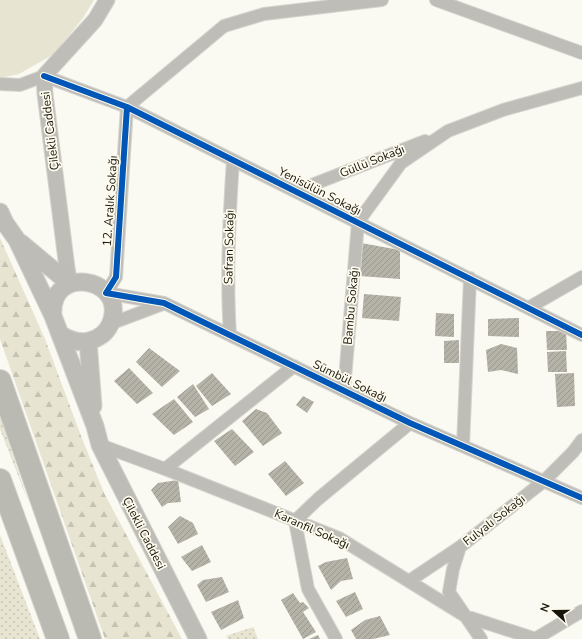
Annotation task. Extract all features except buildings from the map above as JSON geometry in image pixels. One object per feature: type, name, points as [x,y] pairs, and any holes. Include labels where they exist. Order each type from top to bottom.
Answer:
[{"type":"highway","points":[[0,381],[90,639]]},
{"type":"highway","points":[[0,480],[58,639]]},
{"type":"main road","points":[[0,212],[5,223],[17,240],[70,284]]},
{"type":"main road","name":"Çilekli Caddesi","points":[[17,240],[53,316],[95,426],[100,445],[198,639]]},
{"type":"main road","points":[[53,316],[52,308],[56,297],[64,287],[70,284],[81,282],[96,284],[110,298],[113,310],[110,324],[104,333],[99,337],[88,341],[77,342],[60,334]]},
{"type":"main road","name":"Çilekli Caddesi","points":[[88,341],[95,426]]},
{"type":"street","name":"Çilekli Caddesi","points":[[70,284],[45,94],[44,76],[95,20],[107,0]]},
{"type":"street","points":[[127,107],[224,26],[264,14],[382,0]]},
{"type":"street","points":[[436,0],[582,53]]},
{"type":"street","points":[[0,84],[20,85],[44,76]]},
{"type":"street","name":"Yenisülün Sokağı","points":[[44,76],[127,107],[582,335]]},
{"type":"street","name":"Güllü Sokağı","points":[[296,192],[503,110],[582,88]]},
{"type":"street","name":"12. Aralık Sokağı","points":[[106,293],[116,278],[127,107]]},
{"type":"street","name":"Güllü Sokağı","points":[[358,222],[401,163],[448,132]]},
{"type":"street","name":"Safran Sokağı","points":[[230,335],[228,268],[233,160]]},
{"type":"street","name":"Bambu Sokağı","points":[[344,391],[358,222]]},
{"type":"street","points":[[528,308],[582,277]]},
{"type":"street","points":[[463,446],[470,278]]},
{"type":"street","name":"Sümbül Sokağı","points":[[106,293],[164,303],[410,423],[582,498]]},
{"type":"street","points":[[110,324],[164,303]]},
{"type":"street","points":[[165,468],[294,366]]},
{"type":"street","points":[[336,639],[308,589],[296,521],[318,499],[410,423]]},
{"type":"street","name":"Fulyalı Sokağı","points":[[481,639],[449,592],[460,547],[544,482],[573,452],[582,440]]},
{"type":"street","name":"Karanfil Sokağı","points":[[100,445],[165,468],[339,538],[466,616],[536,639]]},
{"type":"street","points":[[409,581],[460,547]]},
{"type":"street","points":[[536,639],[582,611]]},
{"type":"green space","points":[[0,0],[94,0],[83,18],[54,54],[19,74],[0,78]]},
{"type":"green space","points":[[0,238],[45,339],[104,493],[182,639],[105,639],[0,339]]},
{"type":"green space","points":[[0,417],[28,501],[0,429]]},
{"type":"green space","points":[[0,535],[40,639],[0,639]]},
{"type":"green space","points":[[253,627],[258,639],[228,639],[226,636]]},
{"type":"cycle path","points":[[44,76],[127,107],[582,335]]},
{"type":"cycle path","points":[[127,107],[116,277],[106,293],[164,303],[410,423],[582,498]]}]
